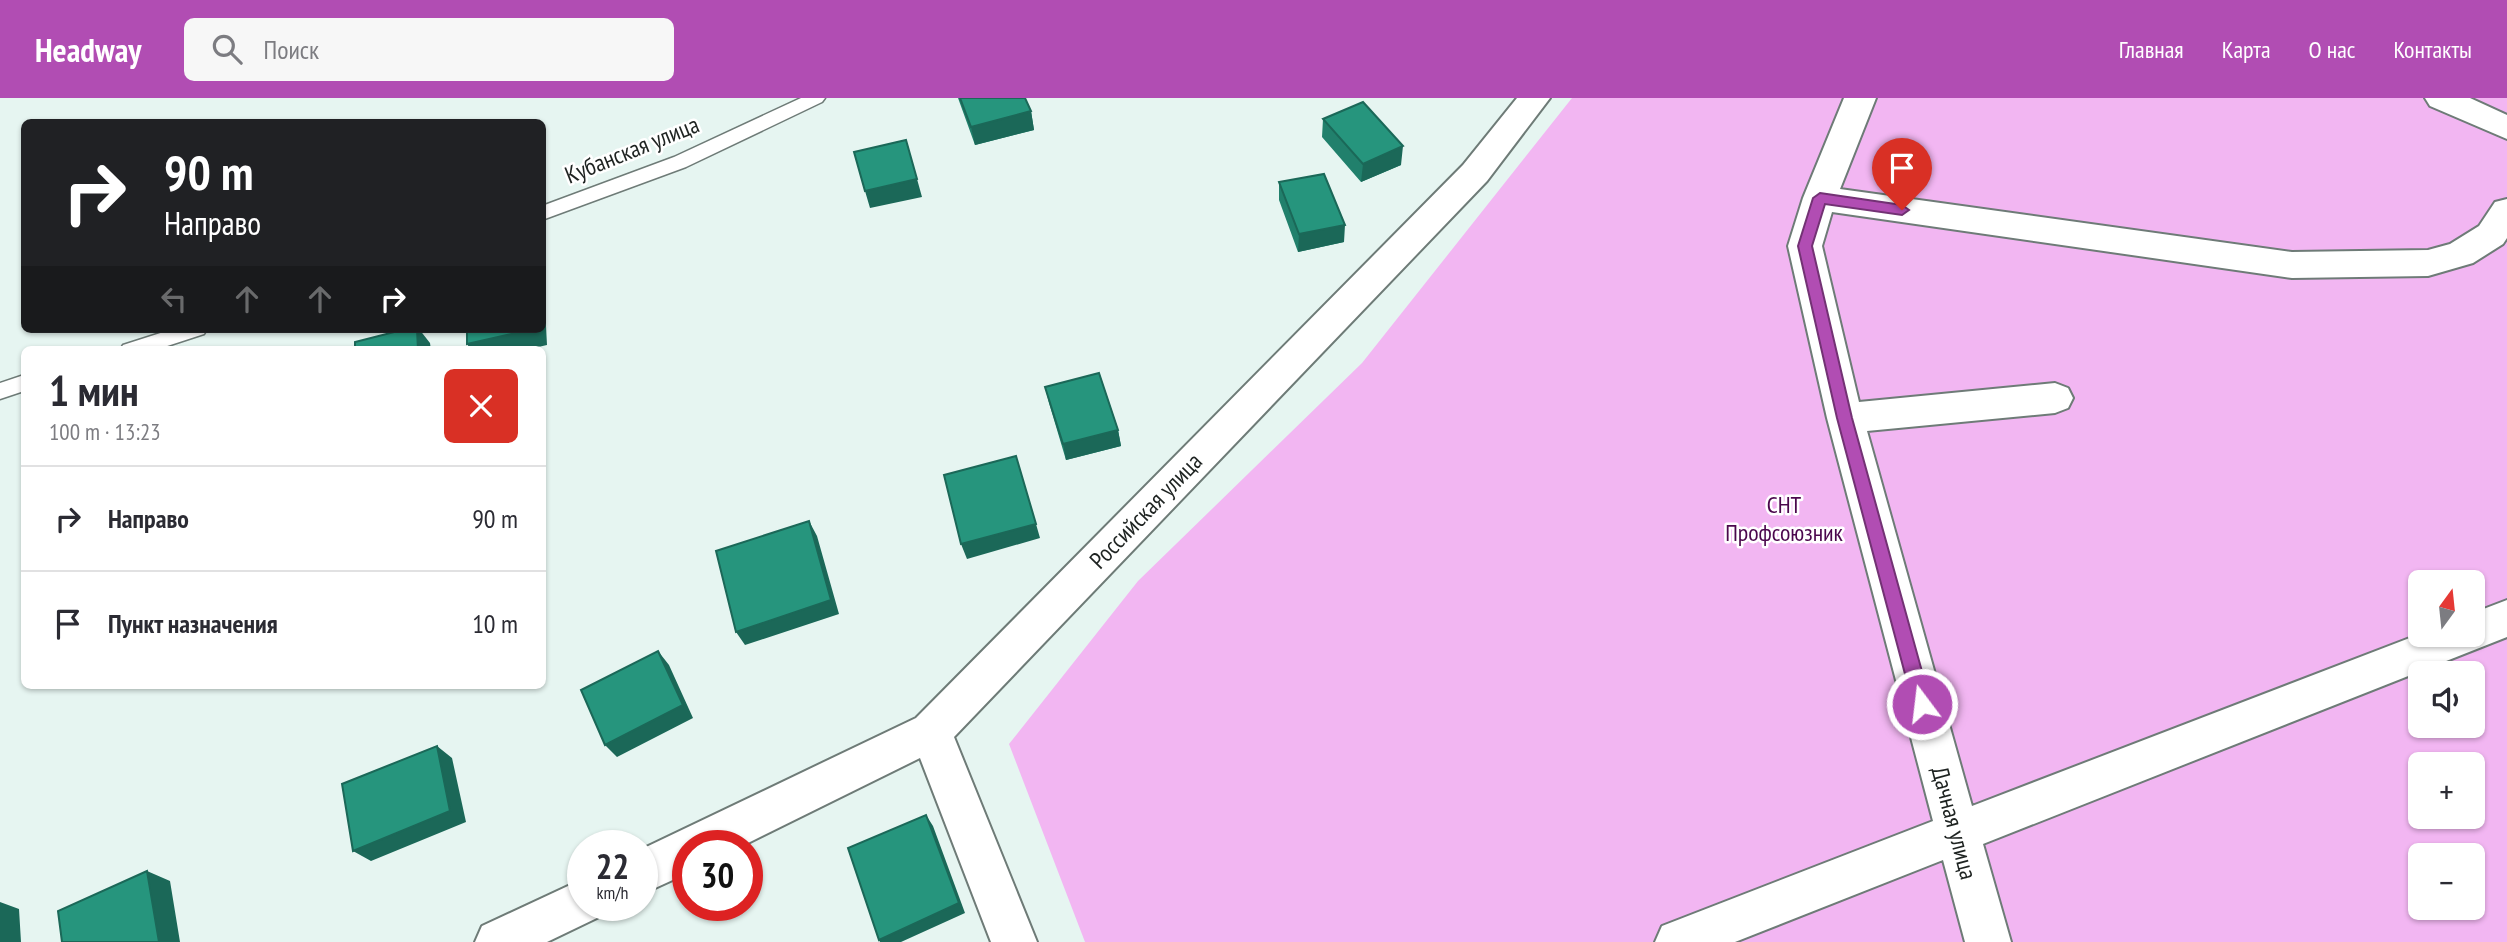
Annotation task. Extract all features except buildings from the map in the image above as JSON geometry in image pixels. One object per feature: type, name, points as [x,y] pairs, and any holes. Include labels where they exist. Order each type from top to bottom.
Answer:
[{"type":"street","name":"Российская улица","points":[[729,830],[931,732],[1475,173],[1534,98]]},
{"type":"street","name":"Дачная улица","points":[[1860,98],[1820,198],[1805,246],[1845,418],[1988,942]]},
{"type":"street","points":[[2441,98],[2507,128]]},
{"type":"street","points":[[1820,198],[2292,265],[2428,263],[2460,254],[2491,235],[2507,211]]},
{"type":"street","points":[[1845,418],[2055,398]]},
{"type":"street","points":[[2485,627],[2507,618]]},
{"type":"street","points":[[1678,942],[2431,648]]},
{"type":"street","points":[[931,732],[1014,942]]},
{"type":"street","points":[[498,942],[567,909]]},
{"type":"lane","name":"Кубанская улица","points":[[546,212],[680,162],[816,98]]},
{"type":"lane","points":[[143,346],[184,333]]},
{"type":"lane","points":[[0,391],[21,384]]},
{"type":"green space","name":"СНТ Профсоюзник","points":[[1572,98],[2507,98],[2507,942],[1085,942],[1009,744],[1138,581],[1362,363]]},
{"type":"route","points":[[1902,210],[1820,198],[1805,246],[1845,418],[1922,704]]}]
